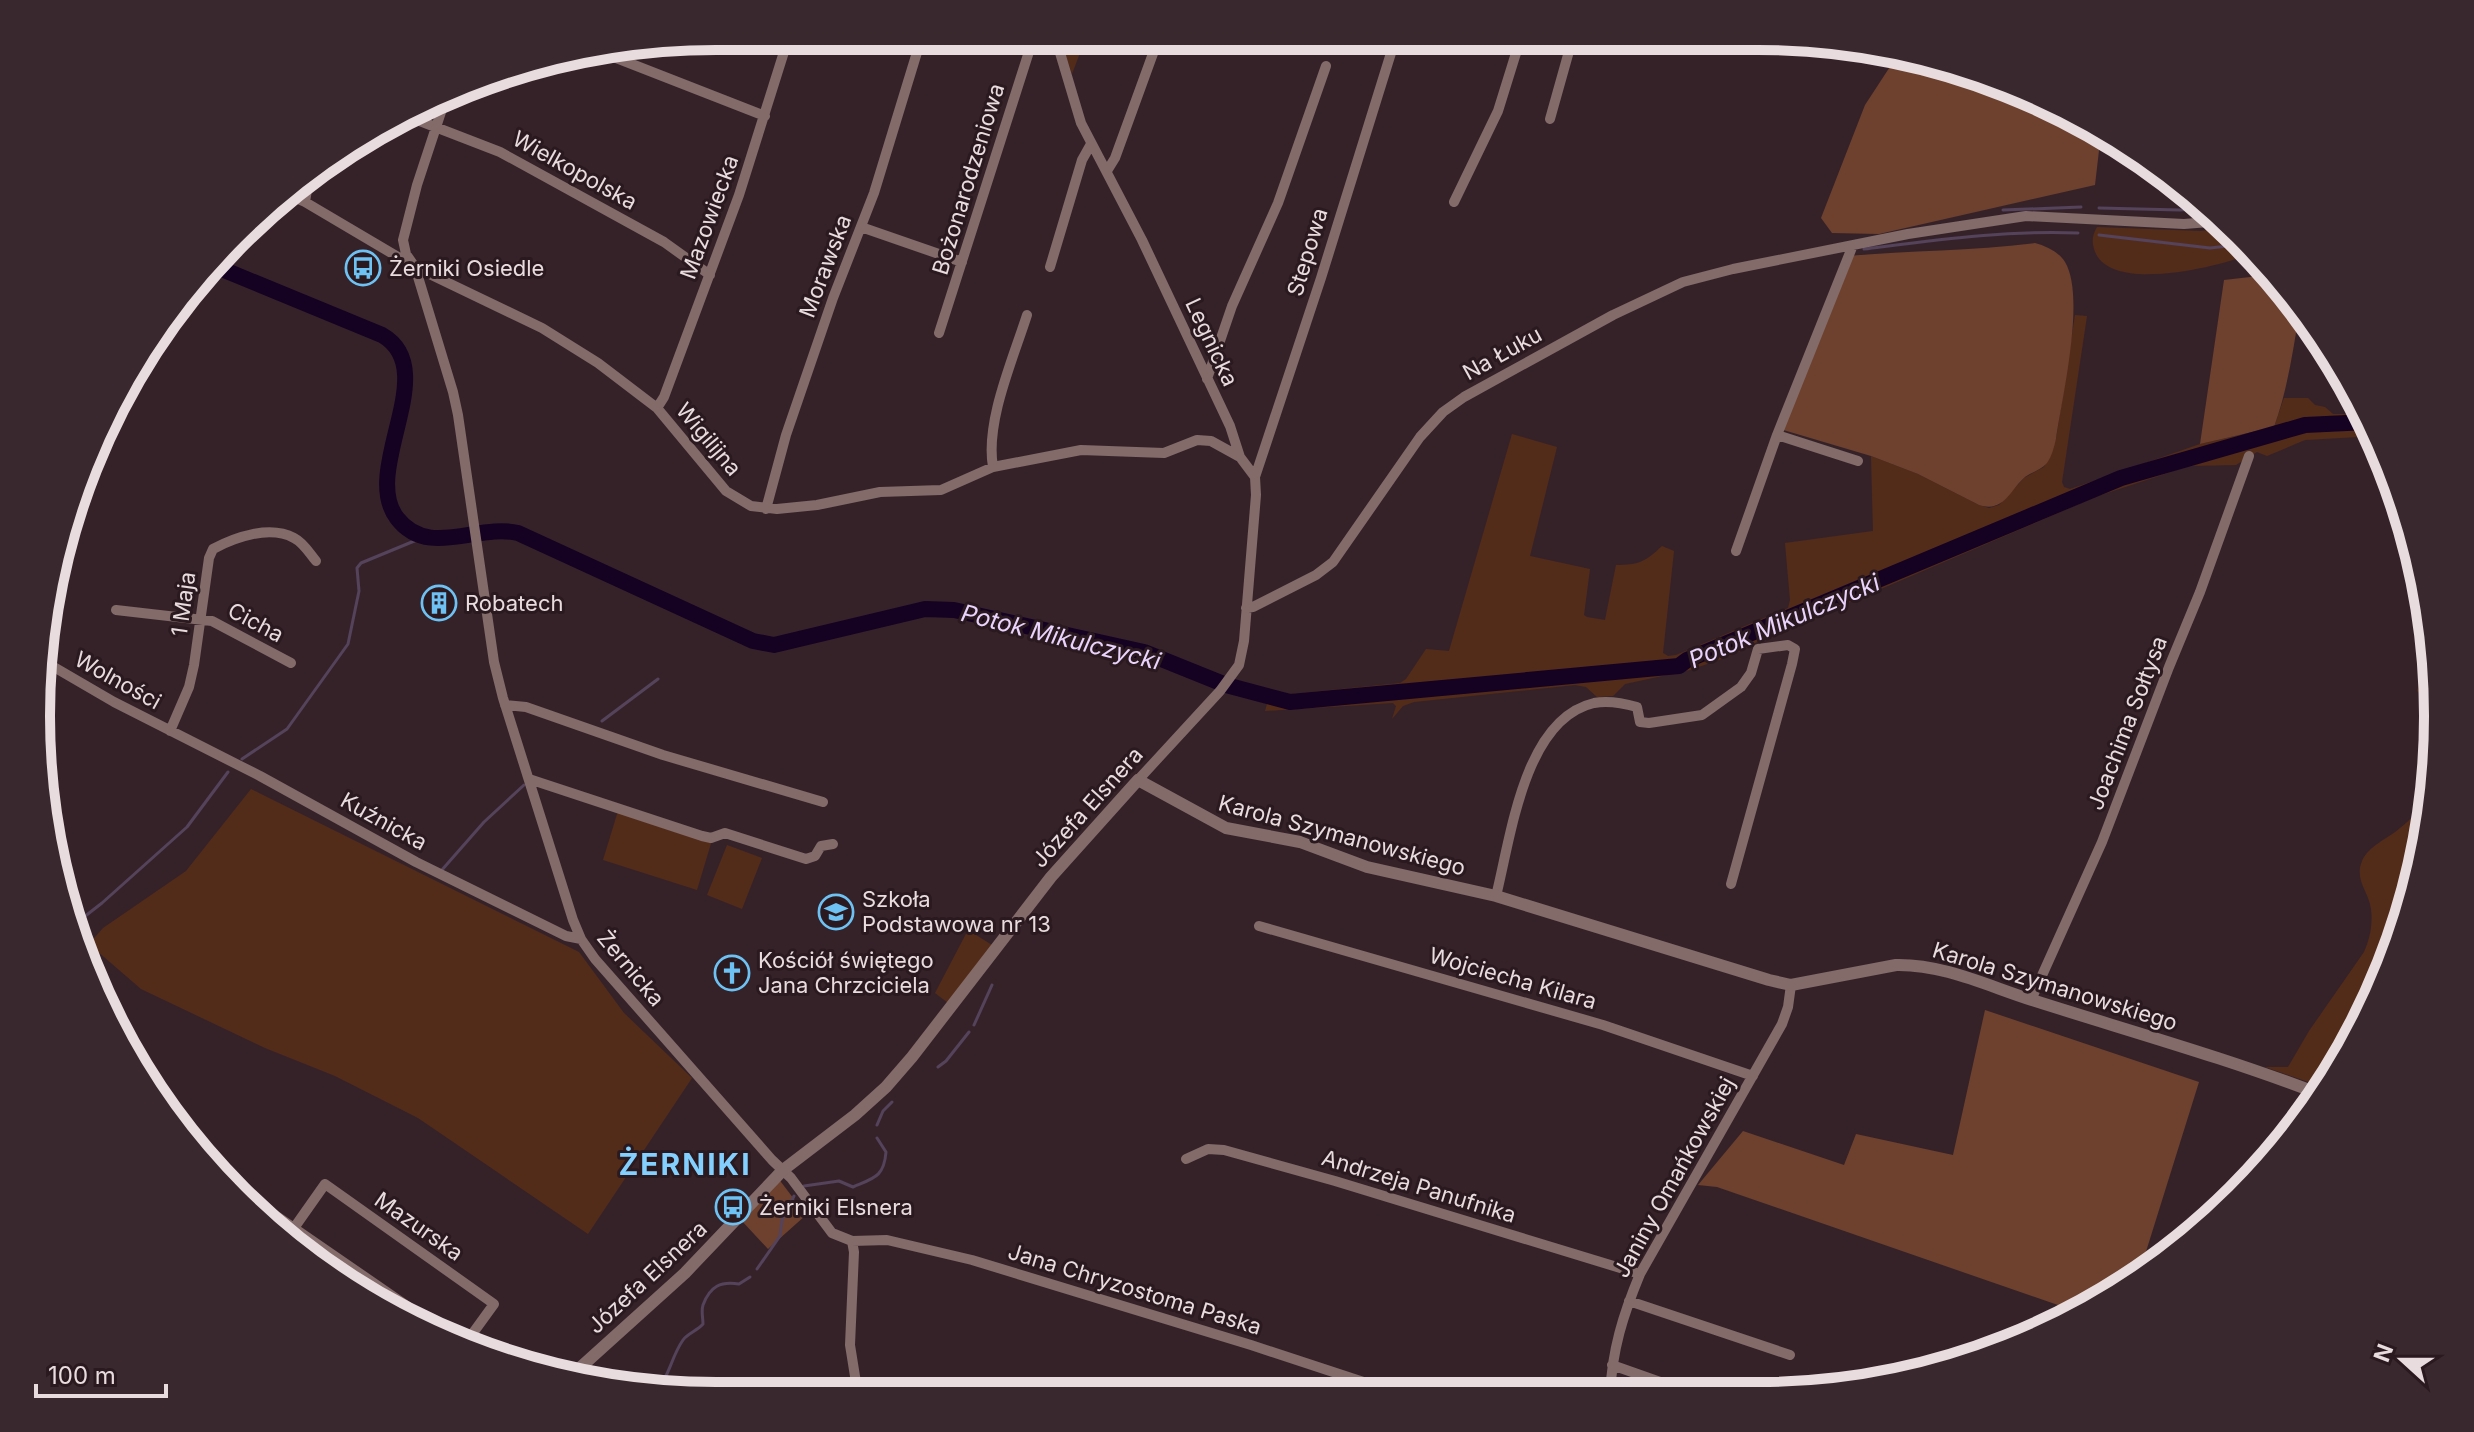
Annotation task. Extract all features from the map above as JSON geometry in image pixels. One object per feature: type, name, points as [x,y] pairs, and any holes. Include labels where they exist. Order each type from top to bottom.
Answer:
[{"type":"street","name":"Mazowiecka","points":[[657,408],[664,397],[710,275],[785,50]]},
{"type":"street","name":"Morawska","points":[[766,509],[786,435],[833,298],[874,193],[918,50]]},
{"type":"street","name":"Bożonarodzeniowa","points":[[939,333],[1030,50]]},
{"type":"street","name":"Legnicka","points":[[1059,50],[1081,123],[1142,240],[1230,426],[1240,457],[1255,477]]},
{"type":"street","points":[[1107,171],[1115,158],[1154,50]]},
{"type":"street","name":"Stepowa","points":[[1255,477],[1392,50]]},
{"type":"street","points":[[1454,202],[1498,111],[1517,50]]},
{"type":"street","points":[[1550,119],[1569,50]]},
{"type":"street","points":[[616,58],[765,116]]},
{"type":"street","points":[[1207,379],[1232,306],[1278,203],[1326,66]]},
{"type":"street","name":"Żernicka","points":[[442,110],[403,240],[406,254],[415,267],[453,392],[475,520],[488,632],[505,705],[581,939],[595,959],[783,1170],[832,1233],[852,1241]]},
{"type":"street","name":"Wielkopolska","points":[[419,120],[500,152],[664,242],[710,275]]},
{"type":"street","points":[[1050,267],[1082,160],[1091,144]]},
{"type":"street","points":[[305,202],[307,191]]},
{"type":"street","name":"Wigilijna","points":[[297,199],[415,267],[542,328],[598,363],[657,408],[726,491],[751,506],[766,509],[817,505],[880,492],[941,490],[993,467],[1081,450],[1164,453],[1197,440],[1211,441],[1240,457]]},
{"type":"street","name":"Na Łuku","points":[[1246,608],[1316,575],[1333,562],[1420,437],[1443,412],[1464,397],[1613,315],[1683,282],[1853,245],[2026,216],[2205,222]]},
{"type":"street","points":[[861,227],[962,262]]},
{"type":"street","points":[[1736,551],[1777,435],[1853,245]]},
{"type":"street","points":[[993,467],[990,451],[993,424],[1027,315]]},
{"type":"street","points":[[1777,435],[1858,461]]},
{"type":"street","name":"Joachima Sołtysa","points":[[2031,1000],[2102,842],[2200,592],[2249,456]]},
{"type":"street","points":[[1246,608],[1255,477]]},
{"type":"street","name":"1 Maja","points":[[170,731],[189,687],[213,549],[257,534],[275,533],[292,537],[304,545],[316,561]]},
{"type":"street","name":"Józefa Elsnera","points":[[580,1368],[685,1273],[783,1170],[886,1087],[1063,862],[1232,676],[1239,665],[1246,608]]},
{"type":"street","name":"Cicha","points":[[116,610],[212,621],[291,663]]},
{"type":"street","points":[[1496,896],[1531,763],[1539,748],[1564,719],[1580,708],[1606,702],[1637,707],[1640,722],[1702,715],[1741,687],[1751,673],[1758,649],[1788,645],[1795,649],[1792,664],[1731,884]]},
{"type":"street","name":"Wolności","points":[[52,666],[170,731]]},
{"type":"street","points":[[505,705],[511,703],[526,707],[663,755],[823,802]]},
{"type":"street","name":"Kuźnicka","points":[[170,731],[247,769],[416,862],[566,936],[581,939]]},
{"type":"street","points":[[529,779],[702,836],[711,838],[725,833],[806,859],[815,856],[821,846],[833,844]]},
{"type":"street","name":"Karola Szymanowskiego","points":[[1138,780],[1226,828],[1300,842],[1379,870],[1496,896],[1791,985],[1911,964],[1958,975],[2183,1046],[2309,1090]]},
{"type":"street","name":"Wojciecha Kilara","points":[[1259,926],[1603,1025],[1753,1076]]},
{"type":"street","name":"Janiny Omańkowskiej","points":[[1611,1382],[1623,1315],[1640,1274],[1782,1024],[1791,985]]},
{"type":"street","name":"Andrzeja Panufnika","points":[[1186,1159],[1208,1149],[1224,1150],[1350,1185],[1640,1274]]},
{"type":"street","name":"Mazurska","points":[[294,1228],[325,1184],[494,1304],[471,1335]]},
{"type":"street","points":[[278,1218],[405,1305]]},
{"type":"street","name":"Jana Chryzostoma Paska","points":[[852,1241],[887,1240],[972,1260],[1363,1382]]},
{"type":"street","points":[[852,1241],[850,1345],[856,1382]]},
{"type":"street","points":[[1629,1301],[1790,1355]]},
{"type":"street","points":[[1612,1365],[1660,1382]]},
{"type":"shaded area","points":[[1064,50],[1081,50],[1072,74]]},
{"type":"shaded area","points":[[1892,64],[1972,85],[2053,119],[2100,144],[2095,185],[1879,234],[1832,233],[1821,218],[1865,105]]},
{"type":"shaded area","points":[[2097,227],[2213,230],[2240,257],[2170,273],[2124,272],[2107,266],[2096,254],[2094,233]]},
{"type":"shaded area","points":[[2035,243],[2059,255],[2071,278],[2071,348],[2056,439],[2050,457],[2042,467],[2025,477],[2001,503],[1988,507],[1979,505],[1918,474],[1871,456],[1780,429],[1848,256]]},
{"type":"shaded area","points":[[2258,276],[2297,326],[2287,383],[2274,427],[2200,444],[2224,280]]},
{"type":"shaded area","points":[[2075,315],[2087,316],[2062,482],[2064,487],[2070,489],[2200,444],[2274,427],[2284,398],[2308,398],[2333,414],[2351,414],[2362,437],[2305,440],[2267,456],[2257,452],[2236,465],[2189,466],[2098,496],[1733,655],[1690,670],[1625,684],[1613,696],[1597,697],[1586,687],[1575,685],[1414,702],[1403,706],[1392,719],[1396,706],[1393,703],[1265,711],[1267,704],[1229,692],[1238,680],[1291,694],[1400,683],[1426,649],[1449,651],[1512,434],[1557,447],[1530,556],[1590,569],[1584,615],[1605,620],[1616,565],[1641,562],[1662,546],[1674,551],[1663,653],[1668,656],[1788,608],[1785,543],[1873,531],[1871,456],[1918,474],[1989,508],[1999,505],[2024,478],[2044,467],[2056,439]]},
{"type":"shaded area","points":[[2423,671],[2424,697],[2417,691]]},
{"type":"shaded area","points":[[251,789],[579,952],[624,1013],[692,1078],[588,1234],[418,1118],[335,1076],[265,1048],[141,989],[91,946],[90,943],[103,928],[186,871]]},
{"type":"shaded area","points":[[618,811],[712,840],[697,890],[603,860]]},
{"type":"shaded area","points":[[2417,811],[2389,930],[2355,1011],[2335,1049],[2313,1084],[2265,1067],[2288,1067],[2364,952],[2372,914],[2361,880],[2362,861],[2374,846]]},
{"type":"shaded area","points":[[727,845],[762,858],[742,909],[707,895]]},
{"type":"shaded area","points":[[968,930],[992,945],[948,1003],[935,993]]},
{"type":"shaded area","points":[[1985,1010],[2199,1082],[2144,1258],[2064,1307],[1717,1187],[1698,1185],[1743,1131],[1844,1165],[1856,1134],[1953,1155]]},
{"type":"shaded area","points":[[778,1178],[806,1215],[768,1249],[741,1220]]},
{"type":"waterway","points":[[2003,210],[2081,207]]},
{"type":"waterway","points":[[2099,208],[2190,209]]},
{"type":"waterway","points":[[1864,249],[1998,234],[2078,233]]},
{"type":"waterway","points":[[2099,235],[2210,248],[2230,246]]},
{"type":"waterway","name":"Potok Mikulczycki","points":[[222,269],[382,335],[399,351],[405,372],[404,396],[392,448],[388,498],[397,518],[409,530],[423,536],[438,538],[487,532],[518,533],[753,641],[774,645],[925,609],[954,610],[1144,652],[1226,685],[1290,702],[1679,666],[2121,478],[2305,425],[2356,423]]},
{"type":"waterway","points":[[242,759],[287,729],[348,644],[359,591],[357,568],[361,563],[424,537]]},
{"type":"waterway","name":"Potok Mikulczycki","points":[[1210,682],[1211,678]]},
{"type":"waterway","points":[[602,721],[658,679]]},
{"type":"waterway","points":[[82,919],[187,827],[228,772]]},
{"type":"waterway","points":[[441,871],[484,822],[524,785]]},
{"type":"waterway","points":[[974,1025],[992,985]]},
{"type":"waterway","points":[[938,1067],[969,1032]]},
{"type":"waterway","points":[[2312,1081],[2322,1070]]},
{"type":"waterway","points":[[877,1125],[883,1111],[892,1102]]},
{"type":"waterway","points":[[804,1186],[839,1181],[853,1187],[872,1179],[883,1167],[886,1152],[877,1138]]},
{"type":"waterway","points":[[757,1269],[780,1236],[782,1220],[794,1196]]},
{"type":"waterway","points":[[663,1380],[683,1340],[703,1324],[702,1307],[709,1293],[722,1284],[739,1284],[750,1277]]},
{"type":"place","name":"Żerniki Osiedle","points":[[363,268]]},
{"type":"place","name":"Robatech","points":[[439,603]]},
{"type":"place","name":"Szkoła Podstawowa nr 13","points":[[836,912]]},
{"type":"place","name":"Kościół świętego Jana Chrzciciela","points":[[732,973]]},
{"type":"place","name":"Żerniki Elsnera","points":[[733,1207]]},
{"type":"district","name":"ŻERNIKI","points":[[685,1164]]}]
